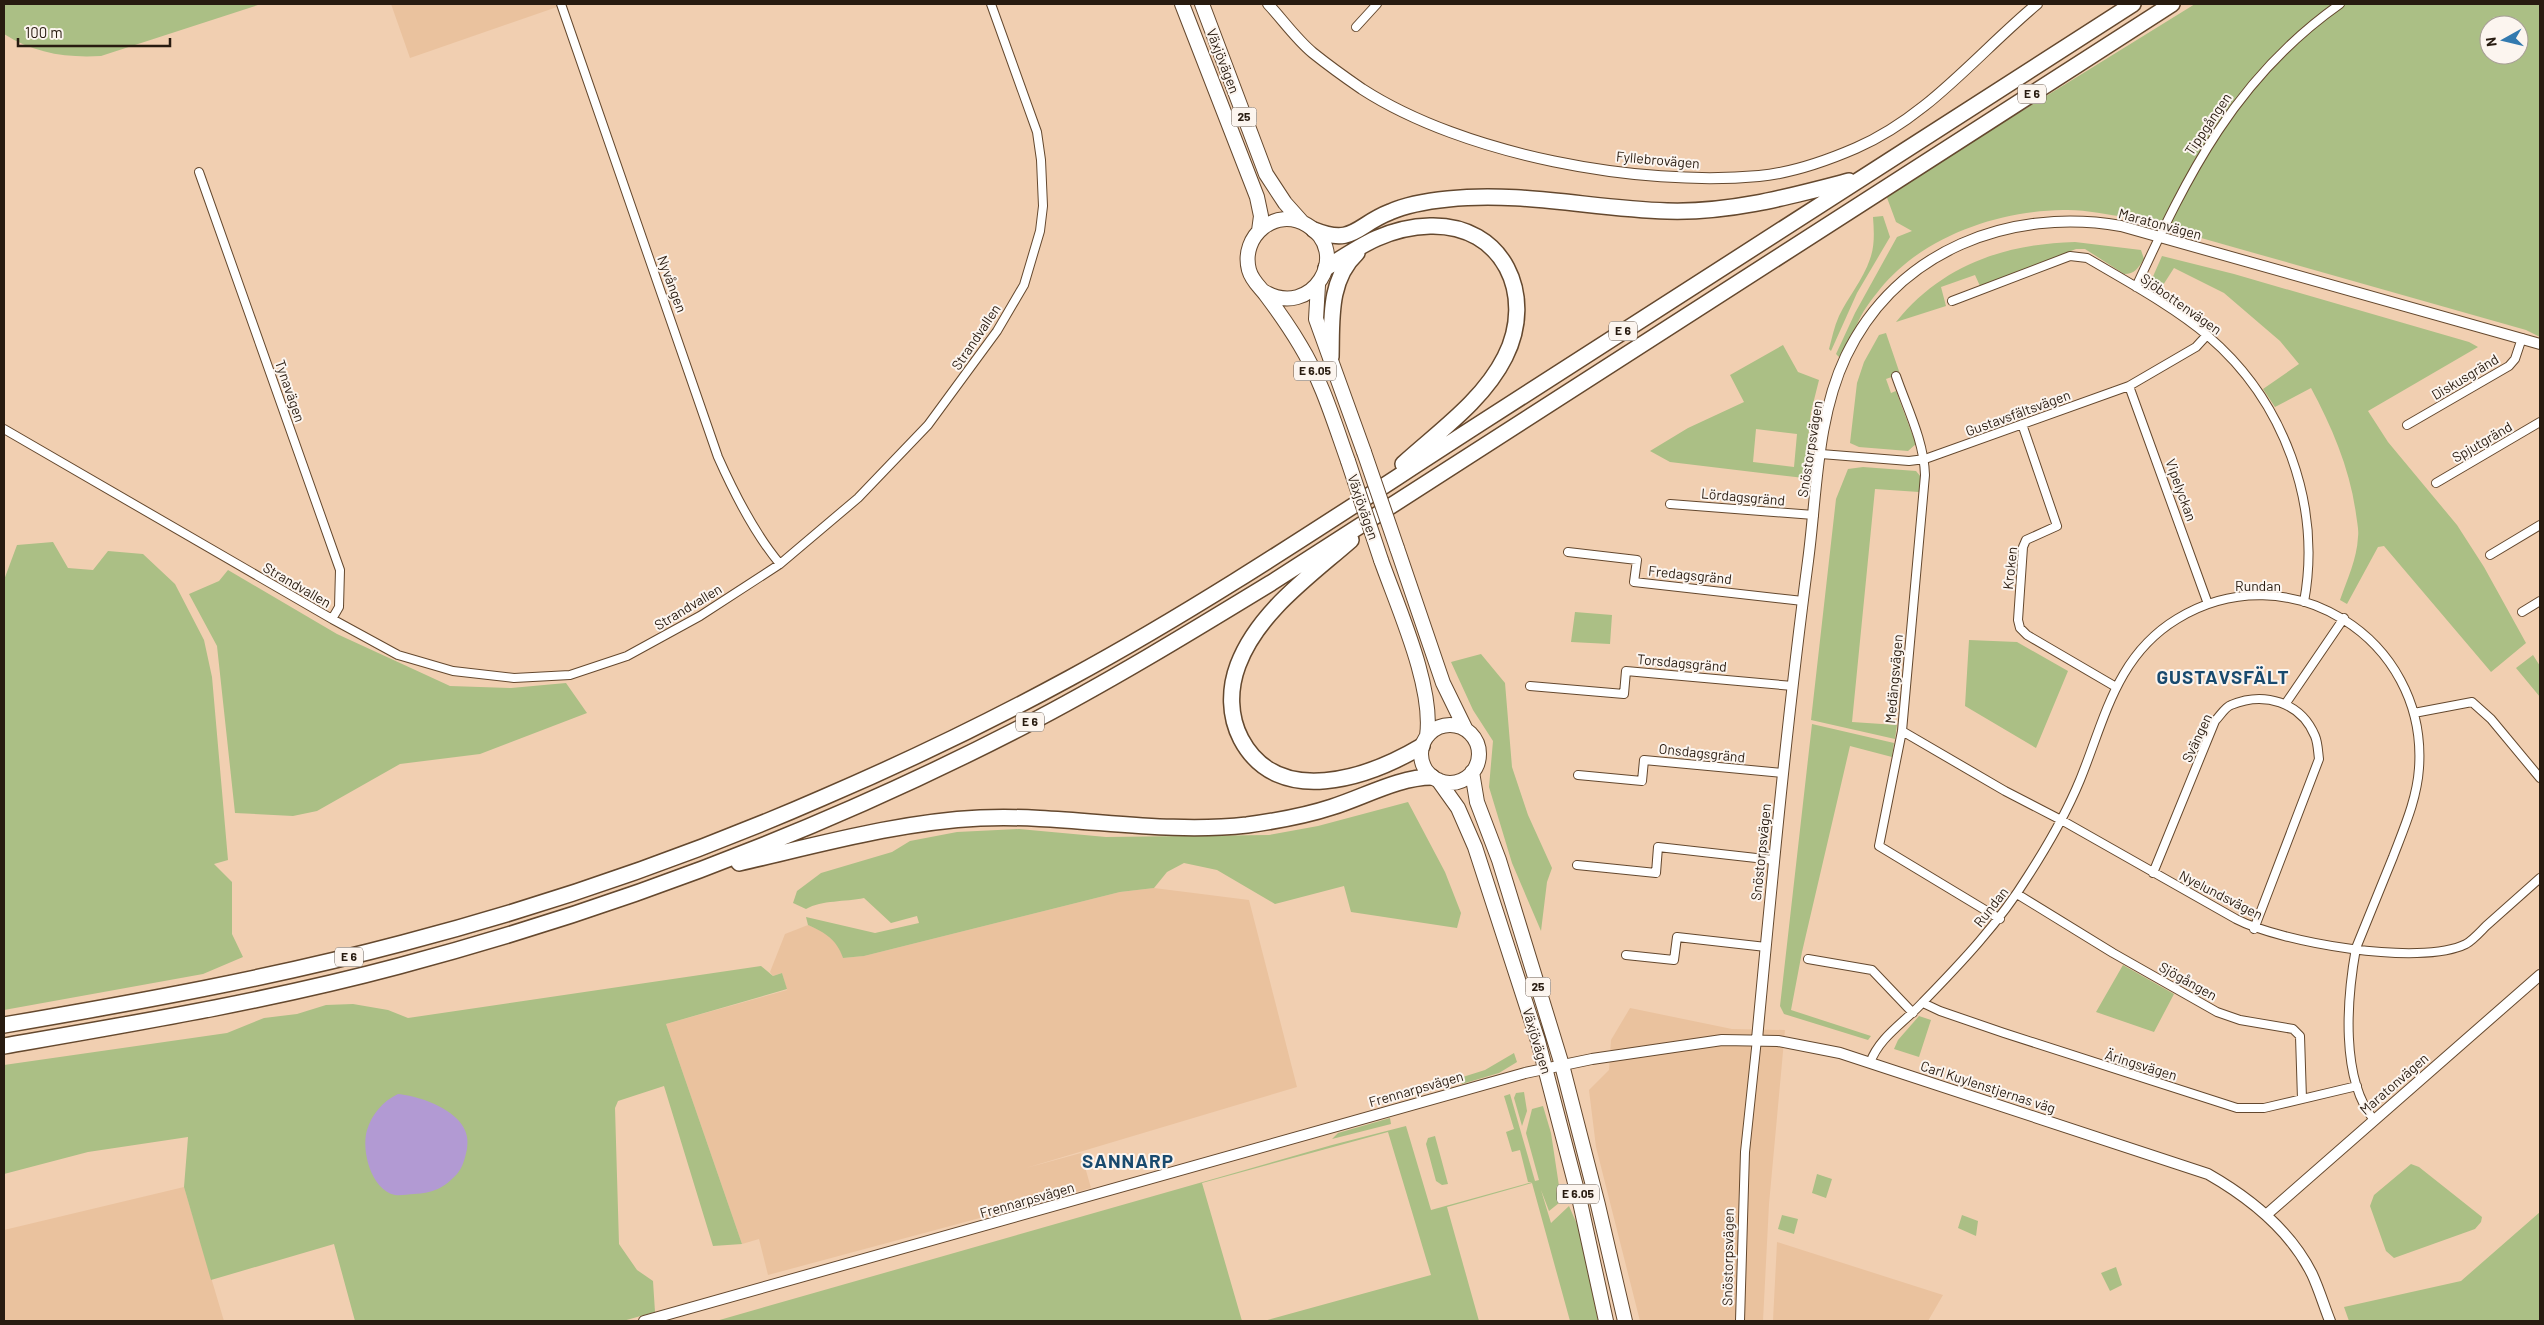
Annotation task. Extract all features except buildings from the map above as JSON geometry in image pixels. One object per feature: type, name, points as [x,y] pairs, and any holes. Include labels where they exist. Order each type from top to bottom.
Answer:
[{"type":"highway","name":"Växjövägen","points":[[1182,4],[1258,202],[1261,216],[1259,231],[1248,250],[1247,262],[1255,283],[1287,324],[1313,366],[1348,461],[1424,688],[1429,712],[1422,763],[1458,808],[1475,847],[1546,1068],[1580,1202],[1606,1321]]},
{"type":"highway","name":"Växjövägen","points":[[1202,4],[1266,174],[1285,203],[1308,226],[1325,247],[1326,268],[1318,285],[1316,319],[1331,357],[1443,683],[1466,730],[1475,739],[1478,750],[1477,762],[1472,772],[1477,802],[1499,860],[1562,1065],[1598,1205],[1625,1321]]},
{"type":"highway","name":"E 6","points":[[4,1025],[183,994],[403,943],[497,917],[720,840],[822,798],[938,745],[1072,676],[1192,607],[2133,4]]},
{"type":"highway","name":"E 6","points":[[4,1046],[187,1015],[381,971],[512,934],[598,907],[691,873],[830,818],[1022,727],[1194,631],[2172,4]]},
{"type":"highway","points":[[1259,231],[1266,225],[1284,219],[1334,236],[1343,236],[1350,234],[1388,212],[1408,205],[1462,197],[1518,198],[1668,211],[1734,208],[1795,196],[1864,176]]},
{"type":"highway","points":[[1326,268],[1352,249],[1392,232],[1430,226],[1448,226],[1479,238],[1494,250],[1505,263],[1513,280],[1517,299],[1517,320],[1505,358],[1481,391],[1369,494]]},
{"type":"highway","points":[[1331,357],[1332,308],[1338,280],[1355,255],[1373,240]]},
{"type":"highway","points":[[1263,291],[1270,295],[1287,299],[1304,295],[1318,285]]},
{"type":"highway","points":[[1389,506],[1279,604],[1254,634],[1238,665],[1233,688],[1232,710],[1238,734],[1254,758],[1264,767],[1293,780],[1309,782],[1341,779],[1384,764],[1424,741],[1435,729],[1446,725],[1457,726],[1466,730]]},
{"type":"highway","points":[[691,873],[901,827],[945,821],[1009,818],[1156,826],[1218,827],[1247,825],[1302,816],[1411,780],[1435,779],[1450,783],[1459,781],[1472,772]]},
{"type":"street","name":"Nyvången","points":[[561,4],[718,457],[729,482],[771,553],[780,564]]},
{"type":"street","name":"Strandvallen","points":[[4,429],[332,619],[398,655],[453,671],[514,678],[570,675],[627,656],[705,613],[780,564],[858,498],[928,425],[997,331],[1024,286],[1040,231],[1043,206],[1042,160],[1037,132],[991,4]]},
{"type":"street","name":"Fyllebrovägen","points":[[1268,4],[1311,52],[1364,90],[1443,130],[1513,151],[1572,164],[1658,176],[1707,178],[1761,176],[1803,167],[1856,148],[1895,128],[1949,85],[2037,4]]},
{"type":"street","points":[[1356,28],[1377,4]]},
{"type":"street","name":"Tippgången","points":[[2136,287],[2158,238],[2204,151],[2259,74],[2322,16],[2340,4]]},
{"type":"street","name":"Tynavägen","points":[[199,172],[340,570],[339,607],[332,619]]},
{"type":"street","name":"Maratonvägen","points":[[1835,388],[1847,354],[1878,308],[1908,277],[1946,252],[1966,242],[2007,228],[2050,221],[2095,222],[2121,226],[2158,238],[2540,344]]},
{"type":"street","name":"Sjöbottenvägen","points":[[1952,301],[2070,256],[2087,258],[2136,287],[2207,335],[2234,360],[2260,393],[2280,427],[2293,460],[2306,518],[2308,550],[2304,602]]},
{"type":"street","name":"Gustavsfältsvägen","points":[[1821,454],[1909,461],[1925,459],[2129,386],[2196,347],[2207,335]]},
{"type":"street","name":"Diskusgränd","points":[[2407,425],[2509,366],[2515,359],[2522,338]]},
{"type":"street","name":"Medängsvägen","points":[[1896,376],[1925,459],[1902,731],[1879,846],[2000,918]]},
{"type":"street","name":"Vipelyckan","points":[[2129,386],[2208,604]]},
{"type":"street","name":"Snöstorpsvägen","points":[[1740,1321],[1745,1152],[1774,860],[1821,454],[1828,413],[1835,388]]},
{"type":"street","name":"Spjutgränd","points":[[2436,482],[2540,422]]},
{"type":"street","name":"Kroken","points":[[2022,424],[2057,526],[2026,540],[2023,547],[2018,620],[2020,628],[2116,687]]},
{"type":"street","name":"Lördagsgränd","points":[[1670,504],[1814,515]]},
{"type":"street","points":[[2490,555],[2540,525]]},
{"type":"street","name":"Fredagsgränd","points":[[1568,552],[1637,560],[1634,582],[1803,601]]},
{"type":"street","name":"Rundan","points":[[1870,1063],[1885,1038],[1923,1003],[2000,918],[2017,894],[2062,821],[2116,687],[2129,663],[2147,642],[2175,620],[2208,604],[2236,597],[2281,597],[2304,602],[2344,618],[2368,636],[2392,665],[2414,713],[2418,739],[2419,767],[2415,796],[2407,822],[2356,948],[2348,1020],[2352,1061],[2360,1101],[2374,1120]]},
{"type":"street","points":[[2522,612],[2540,601]]},
{"type":"street","points":[[2254,929],[2320,759],[2315,736],[2301,715],[2286,703],[2344,618]]},
{"type":"street","name":"Torsdagsgränd","points":[[1530,686],[1624,694],[1626,671],[1793,686]]},
{"type":"street","name":"Svängen","points":[[2153,874],[2215,721],[2230,705],[2265,698],[2286,703]]},
{"type":"street","points":[[2414,713],[2472,702],[2491,719],[2540,778]]},
{"type":"street","name":"Nyelundsvägen","points":[[1902,731],[2005,791],[2254,929],[2356,948],[2416,955],[2429,954],[2466,944],[2540,878]]},
{"type":"street","name":"Onsdagsgränd","points":[[1578,775],[1642,781],[1644,760],[1783,773]]},
{"type":"street","points":[[1577,864],[1656,874],[1658,847],[1774,860]]},
{"type":"street","name":"Sjögången","points":[[2017,894],[2113,953],[2217,1012],[2240,1020],[2293,1029],[2300,1036],[2302,1099]]},
{"type":"street","points":[[1626,955],[1674,960],[1677,937],[1766,947]]},
{"type":"street","points":[[1808,959],[1872,970],[1913,1013]]},
{"type":"street","name":"Maratonvägen","points":[[2266,1215],[2540,975]]},
{"type":"street","name":"Äringsvägen","points":[[1923,1003],[2004,1034],[2237,1108],[2264,1108],[2357,1086]]},
{"type":"street","name":"Carl Kuylenstjernas väg","points":[[1562,1065],[1714,1041],[1757,1039],[1814,1048],[1870,1063],[2188,1166],[2227,1185],[2266,1215],[2284,1232],[2312,1274],[2330,1321]]},
{"type":"street","name":"Frennarpsvägen","points":[[644,1321],[1562,1065]]},
{"type":"shaded area","points":[[391,4],[555,4],[557,7],[410,58]]},
{"type":"shaded area","points":[[1154,888],[1249,900],[1297,1087],[1026,1168],[1081,1153],[1091,1188],[768,1275],[759,1239],[742,1244],[666,1024],[787,990],[782,973],[773,976],[770,972],[785,934],[808,925],[826,933],[839,946],[843,958],[864,956],[1120,892]]},
{"type":"shaded area","points":[[1630,1008],[1732,1029],[1785,1030],[1769,1204],[1763,1321],[1640,1321],[1596,1147],[1589,1090],[1609,1070],[1611,1040]]},
{"type":"shaded area","points":[[398,1094],[422,1099],[446,1110],[456,1117],[463,1126],[467,1137],[467,1149],[459,1171],[447,1183],[433,1191],[395,1195],[387,1192],[380,1186],[370,1168],[365,1148],[365,1138],[369,1124],[383,1104]]},
{"type":"shaded area","points":[[184,1187],[224,1321],[4,1321],[4,1230]]},
{"type":"shaded area","points":[[1777,1242],[1943,1295],[1928,1321],[1773,1321]]},
{"type":"green space","points":[[4,4],[261,4],[101,56],[75,56],[38,50],[4,34]]},
{"type":"green space","points":[[2195,4],[2540,4],[2540,337],[2526,330],[2127,217],[2087,211],[2063,210],[2013,215],[1988,221],[1963,230],[1918,254],[1898,270],[1874,296],[1863,312],[1848,344],[1839,357],[1836,354],[1855,313],[1897,237],[1912,231],[1896,222],[1886,195]]},
{"type":"green space","points":[[1883,216],[1890,237],[1857,293],[1831,351],[1829,349],[1839,316],[1872,254],[1873,217]]},
{"type":"green space","points":[[2075,242],[2141,250],[2144,259],[2134,272],[2124,274],[2085,249],[2076,249],[1980,286],[1975,275],[1941,287],[1946,306],[1896,322],[1914,302],[1933,286],[1954,272],[1976,261],[2024,247]]},
{"type":"green space","points":[[2162,256],[2234,274],[2469,342],[2478,347],[2368,411],[2388,442],[2457,525],[2484,567],[2526,643],[2491,672],[2384,546],[2378,547],[2347,604],[2340,600],[2354,561],[2358,532],[2353,497],[2345,465],[2326,418],[2311,388],[2275,407],[2263,389],[2299,364],[2280,341],[2224,293],[2174,268],[2156,296],[2151,281]]},
{"type":"green space","points":[[1886,333],[1900,374],[1886,379],[1891,393],[1896,391],[1916,444],[1908,451],[1859,447],[1850,443],[1857,383],[1864,362],[1879,335]]},
{"type":"green space","points":[[1783,345],[1798,372],[1819,380],[1811,412],[1804,478],[1670,462],[1650,451],[1688,428],[1744,402],[1730,375]],"holes":[[[1756,429],[1797,434],[1794,467],[1753,462]]]},
{"type":"green space","points":[[1863,467],[1916,471],[1921,477],[1919,492],[1875,489],[1852,722],[1897,725],[1895,739],[1811,720],[1836,499],[1848,469]]},
{"type":"green space","points":[[53,542],[68,568],[93,570],[108,551],[143,554],[175,584],[204,640],[212,677],[228,860],[214,864],[232,882],[232,934],[243,957],[203,974],[4,1010],[4,580],[17,545]]},
{"type":"green space","points":[[228,570],[337,634],[450,686],[511,688],[566,683],[587,713],[480,754],[400,764],[317,811],[293,816],[235,813],[217,646],[189,594],[219,581]]},
{"type":"green space","points":[[1575,612],[1612,615],[1610,644],[1571,642]]},
{"type":"green space","points":[[1969,640],[2017,642],[2068,671],[2036,748],[1965,706]]},
{"type":"green space","points":[[1481,654],[1505,683],[1512,767],[1528,815],[1552,868],[1547,882],[1541,931],[1512,863],[1489,787],[1493,741],[1473,710],[1451,662]]},
{"type":"green space","points":[[2533,655],[2540,666],[2540,697],[2516,668]]},
{"type":"green space","points":[[1812,724],[1894,743],[1892,757],[1850,746],[1802,952],[1791,1010],[1871,1036],[1868,1040],[1784,1014],[1780,1006]]},
{"type":"green space","points":[[1408,802],[1445,872],[1461,913],[1457,928],[1351,912],[1344,886],[1275,904],[1217,870],[1184,863],[1167,872],[1154,888],[1120,892],[864,956],[843,958],[838,946],[825,934],[808,925],[806,917],[875,933],[919,923],[917,916],[891,923],[864,898],[826,903],[806,909],[793,903],[797,891],[821,873],[892,852],[910,841],[957,832],[1019,829],[1106,837],[1269,835],[1318,826]]},
{"type":"green space","points":[[2123,965],[2174,994],[2154,1032],[2096,1012]]},
{"type":"green space","points":[[761,966],[773,976],[782,973],[787,989],[666,1024],[742,1244],[713,1246],[664,1086],[618,1101],[615,1108],[619,1244],[637,1270],[653,1281],[655,1312],[623,1321],[355,1321],[334,1244],[211,1280],[184,1187],[188,1137],[88,1152],[4,1174],[4,1065],[227,1033],[264,1018],[297,1014],[326,1005],[353,1004],[388,1010],[408,1018]]},
{"type":"green space","points":[[1919,1016],[1931,1020],[1919,1057],[1894,1049],[1898,1040]]},
{"type":"green space","points":[[1514,1053],[1517,1062],[1499,1073],[1462,1084],[1461,1082],[1451,1085],[1450,1081],[1485,1070]]},
{"type":"green space","points":[[1524,1092],[1527,1111],[1522,1126],[1514,1098],[1516,1093]]},
{"type":"green space","points":[[1510,1094],[1535,1181],[1539,1180],[1526,1133],[1532,1109],[1543,1106],[1551,1133],[1559,1186],[1556,1189],[1559,1203],[1549,1211],[1541,1190],[1551,1223],[1569,1206],[1580,1231],[1598,1321],[1570,1321],[1532,1183],[1447,1207],[1479,1321],[1264,1321],[1431,1275],[1388,1132],[1202,1183],[1242,1321],[716,1321],[1332,1145],[1406,1126],[1431,1210],[1532,1182],[1528,1182],[1520,1150],[1512,1152],[1506,1132],[1514,1129],[1504,1096]]},
{"type":"green space","points":[[1390,1118],[1391,1124],[1332,1139],[1338,1133]]},
{"type":"green space","points":[[1435,1136],[1448,1184],[1442,1185],[1436,1181],[1426,1144],[1428,1138]]},
{"type":"green space","points":[[2411,1164],[2419,1167],[2482,1217],[2481,1222],[2475,1229],[2394,1258],[2386,1251],[2370,1206],[2374,1195]]},
{"type":"green space","points":[[1817,1174],[1832,1179],[1826,1198],[1812,1193]]},
{"type":"green space","points":[[2540,1212],[2540,1321],[2349,1321],[2344,1307],[2461,1281]]},
{"type":"green space","points":[[1782,1215],[1798,1219],[1794,1234],[1778,1229]]},
{"type":"green space","points":[[1962,1215],[1978,1221],[1976,1236],[1958,1228]]},
{"type":"green space","points":[[2116,1267],[2122,1285],[2110,1291],[2101,1273]]},
{"type":"district","name":"GUSTAVSFÄLT","points":[[2223,677]]},
{"type":"district","name":"SANNARP","points":[[1128,1161]]}]
